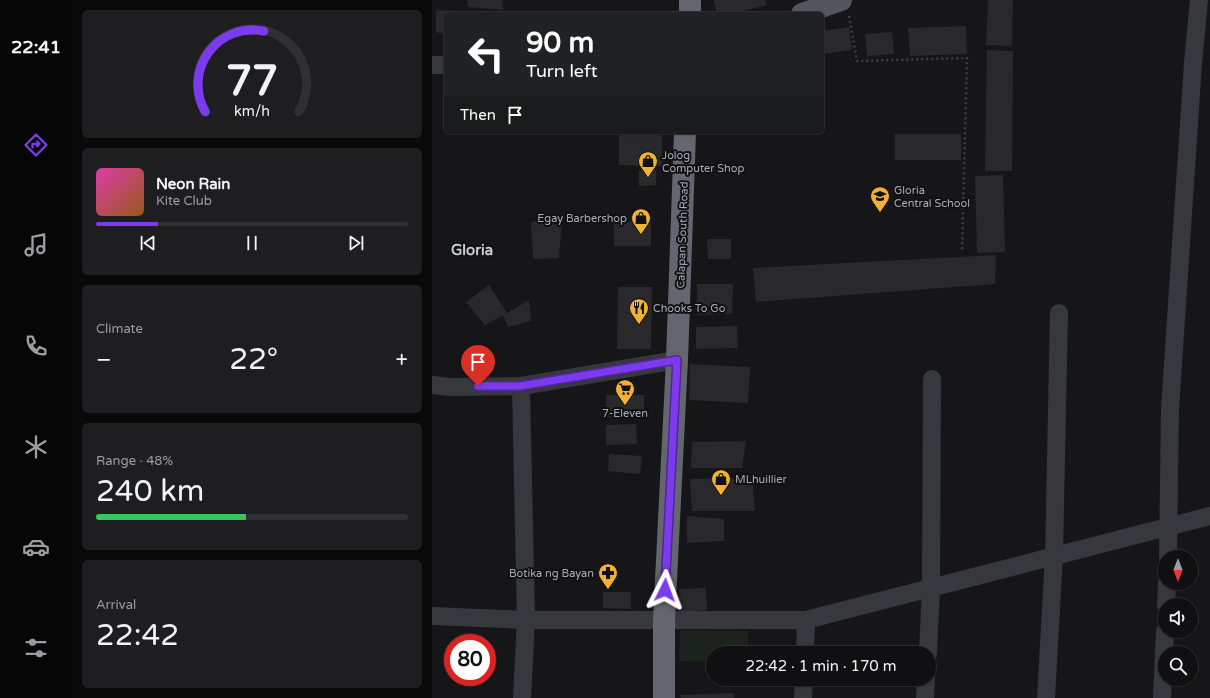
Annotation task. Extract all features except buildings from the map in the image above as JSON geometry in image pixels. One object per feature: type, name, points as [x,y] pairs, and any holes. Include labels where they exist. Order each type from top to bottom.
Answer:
[{"type":"highway","points":[[690,0],[690,12]]},
{"type":"highway","name":"Calapan South Road","points":[[664,698],[664,620],[677,360],[685,134]]},
{"type":"main road","points":[[816,12],[845,8]]},
{"type":"street","points":[[1168,550],[1170,526],[1170,409],[1192,78],[1199,0]]},
{"type":"street","points":[[432,65],[444,65]]},
{"type":"street","points":[[1046,698],[1054,556],[1059,313]]},
{"type":"street","points":[[432,385],[449,387],[520,386],[677,360]]},
{"type":"street","points":[[928,646],[931,588],[932,380]]},
{"type":"street","points":[[520,386],[526,620],[522,698]]},
{"type":"street","points":[[432,616],[526,620],[806,620],[1210,516]]},
{"type":"street","points":[[805,646],[806,620]]},
{"type":"street","points":[[1162,698],[1165,638]]},
{"type":"street","points":[[803,698],[804,686]]},
{"type":"street","points":[[926,686],[926,698]]},
{"type":"path","points":[[845,8],[857,61],[967,58],[962,250]]},
{"type":"shaded area","points":[[680,630],[748,631],[748,646],[706,646],[706,662],[679,661]]},
{"type":"place","name":"Jolog Computer Shop","points":[[648,178]]},
{"type":"place","name":"Gloria Central School","points":[[880,213]]},
{"type":"place","name":"Egay Barbershop","points":[[641,235]]},
{"type":"place","name":"Chooks To Go","points":[[639,325]]},
{"type":"place","name":"7-Eleven","points":[[625,406]]},
{"type":"place","name":"MLhuillier","points":[[721,496]]},
{"type":"place","name":"Botika ng Bayan","points":[[608,590]]},
{"type":"district","name":"Gloria","points":[[472,250]]},
{"type":"route","points":[[478,386],[520,386],[677,360],[665,590]]}]
